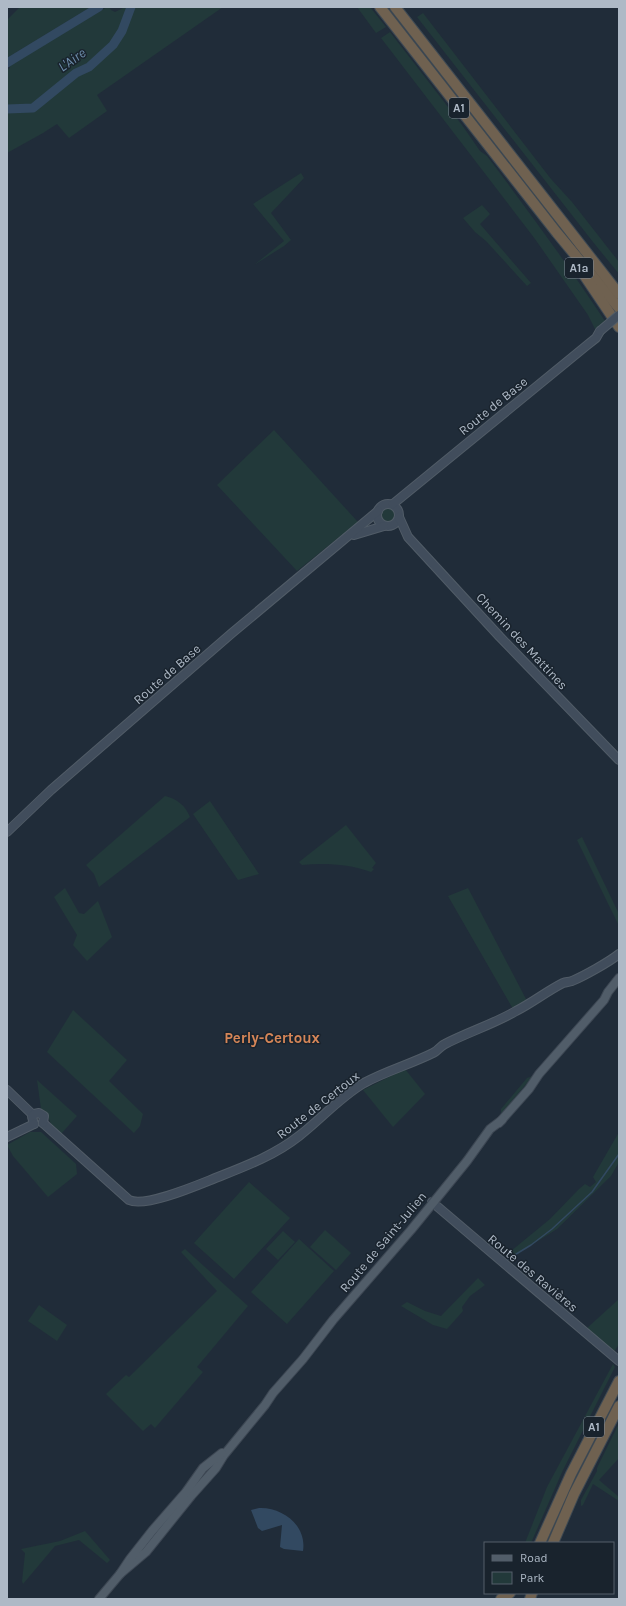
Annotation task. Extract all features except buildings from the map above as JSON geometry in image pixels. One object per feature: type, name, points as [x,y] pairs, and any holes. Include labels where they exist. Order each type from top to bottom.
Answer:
[{"type":"highway","name":"A1","points":[[380,7],[556,233],[619,308]]},
{"type":"highway","name":"A1","points":[[395,7],[619,294]]},
{"type":"highway","name":"A1a","points":[[556,233],[619,327]]},
{"type":"highway","name":"A1","points":[[540,1542],[574,1467],[619,1382]]},
{"type":"highway","name":"A1","points":[[553,1542],[574,1494],[619,1406]]},
{"type":"main road","name":"Route de Saint-Julien","points":[[604,1000],[608,992],[619,978]]},
{"type":"main road","name":"Route de Saint-Julien","points":[[161,1529],[171,1509],[216,1468],[224,1455],[273,1393],[303,1359],[336,1315],[411,1230],[474,1150],[482,1145],[539,1074],[604,1000],[614,993],[619,987]]},
{"type":"main road","name":"Route de Saint-Julien","points":[[136,1556],[152,1530],[161,1529],[184,1506],[188,1494]]},
{"type":"main road","points":[[99,1599],[136,1556],[146,1552],[161,1529]]},
{"type":"street","name":"Route de Base","points":[[393,504],[599,334],[619,315]]},
{"type":"street","name":"Route de Base","points":[[599,334],[619,322]]},
{"type":"street","points":[[400,515],[398,508],[393,504],[384,504],[378,511],[378,519],[387,526],[396,523],[400,515],[405,494]]},
{"type":"street","name":"Route de Base","points":[[7,832],[51,790],[232,633],[378,511]]},
{"type":"street","name":"Chemin des Mattines","points":[[400,515],[408,537]]},
{"type":"street","name":"Route de Base","points":[[346,538],[362,532],[387,526]]},
{"type":"street","name":"Chemin des Mattines","points":[[387,526],[408,537],[496,632],[619,760]]},
{"type":"street","name":"Route de Certoux","points":[[43,1123],[129,1200],[133,1202],[141,1202],[158,1198],[227,1174],[277,1151],[300,1136],[346,1095],[364,1083],[397,1067],[411,1063],[434,1053],[444,1044],[514,1013],[563,983],[573,980],[618,956]]},
{"type":"street","points":[[7,1090],[33,1115]]},
{"type":"street","points":[[7,1137],[34,1124],[39,1126],[43,1123],[45,1118],[43,1114],[39,1112],[33,1115]]},
{"type":"street","points":[[33,1115],[32,1121],[34,1124]]},
{"type":"street","name":"Route des Ravières","points":[[432,1202],[619,1361]]},
{"type":"green space","points":[[20,7],[91,7],[7,58],[7,20]]},
{"type":"green space","points":[[107,7],[115,12],[125,7],[223,7],[97,95],[107,111],[69,138],[57,124],[7,153],[7,70],[10,68],[9,65]]},
{"type":"green space","points":[[357,7],[370,7],[386,27],[376,33]]},
{"type":"green space","points":[[423,13],[551,179],[572,202],[619,262],[619,274],[417,17]]},
{"type":"green space","points":[[390,32],[462,125],[480,151],[487,156],[577,279],[605,321],[596,329],[588,315],[535,239],[381,38]]},
{"type":"green space","points":[[301,173],[304,178],[271,213],[291,240],[254,265],[284,241],[253,204]]},
{"type":"green space","points":[[482,205],[490,214],[480,224],[531,283],[527,286],[463,218]]},
{"type":"green space","points":[[274,430],[358,522],[297,571],[217,485]]},
{"type":"green space","points":[[388,507],[394,509],[396,515],[394,521],[388,523],[382,521],[380,515],[382,509]]},
{"type":"green space","points":[[165,796],[180,803],[186,809],[190,817],[99,887],[94,874],[86,865]]},
{"type":"green space","points":[[210,801],[259,874],[238,880],[193,814]]},
{"type":"green space","points":[[346,825],[376,863],[371,872],[362,869],[328,864],[302,865],[299,862]]},
{"type":"green space","points":[[582,837],[619,914],[619,926],[577,840]]},
{"type":"green space","points":[[65,888],[79,913],[84,914],[98,901],[112,937],[87,961],[73,945],[77,935],[54,897]]},
{"type":"green space","points":[[468,888],[527,1001],[513,1009],[448,896]]},
{"type":"green space","points":[[73,1010],[127,1060],[109,1081],[143,1114],[140,1126],[134,1133],[47,1052]]},
{"type":"green space","points":[[405,1069],[425,1094],[393,1127],[363,1090]]},
{"type":"green space","points":[[533,1076],[501,1114],[501,1109],[527,1078]]},
{"type":"green space","points":[[37,1080],[77,1116],[61,1134],[51,1124],[46,1112],[41,1109]]},
{"type":"green space","points":[[30,1132],[41,1132],[76,1164],[77,1174],[48,1197],[13,1156],[7,1145]]},
{"type":"green space","points":[[619,1132],[619,1162],[611,1176],[557,1229],[509,1259],[505,1256],[550,1219],[585,1184],[590,1187],[596,1182],[593,1177]]},
{"type":"green space","points":[[249,1182],[290,1218],[234,1279],[194,1243]]},
{"type":"green space","points":[[325,1230],[351,1253],[336,1270],[310,1247]]},
{"type":"green space","points":[[283,1231],[295,1242],[278,1260],[266,1249]]},
{"type":"green space","points":[[299,1239],[334,1271],[287,1324],[251,1292]]},
{"type":"green space","points":[[185,1249],[248,1306],[197,1367],[203,1372],[155,1428],[151,1424],[143,1431],[106,1394],[126,1375],[129,1377],[217,1291],[181,1252]]},
{"type":"green space","points":[[478,1278],[485,1285],[470,1296],[462,1307],[463,1311],[447,1329],[433,1325],[401,1306],[407,1302],[425,1311],[441,1316]]},
{"type":"green space","points":[[619,1299],[619,1344],[614,1352],[586,1329]]},
{"type":"green space","points":[[39,1305],[67,1325],[57,1341],[28,1321]]},
{"type":"green space","points":[[613,1364],[615,1367],[563,1470],[531,1542],[525,1542],[547,1487]]},
{"type":"green space","points":[[619,1423],[619,1458],[599,1480],[619,1497],[619,1501],[593,1484],[583,1505],[581,1506],[581,1500],[597,1471],[597,1468]]},
{"type":"green space","points":[[85,1531],[110,1560],[107,1563],[79,1540],[55,1546],[23,1584],[25,1553],[21,1549],[60,1541]]},
{"type":"water","points":[[259,1508],[277,1511],[292,1520],[301,1534],[303,1551],[284,1549],[280,1547],[282,1525],[262,1531],[258,1528],[251,1510]]},
{"type":"waterway","points":[[7,63],[99,7]]},
{"type":"waterway","name":"L'Aire","points":[[7,109],[33,108],[76,73],[89,67],[113,45],[122,31],[131,7]]},
{"type":"waterway","points":[[508,1259],[531,1245],[552,1229],[592,1192],[619,1154]]},
{"type":"district","name":"Perly-Certoux","points":[[272,1038]]}]
